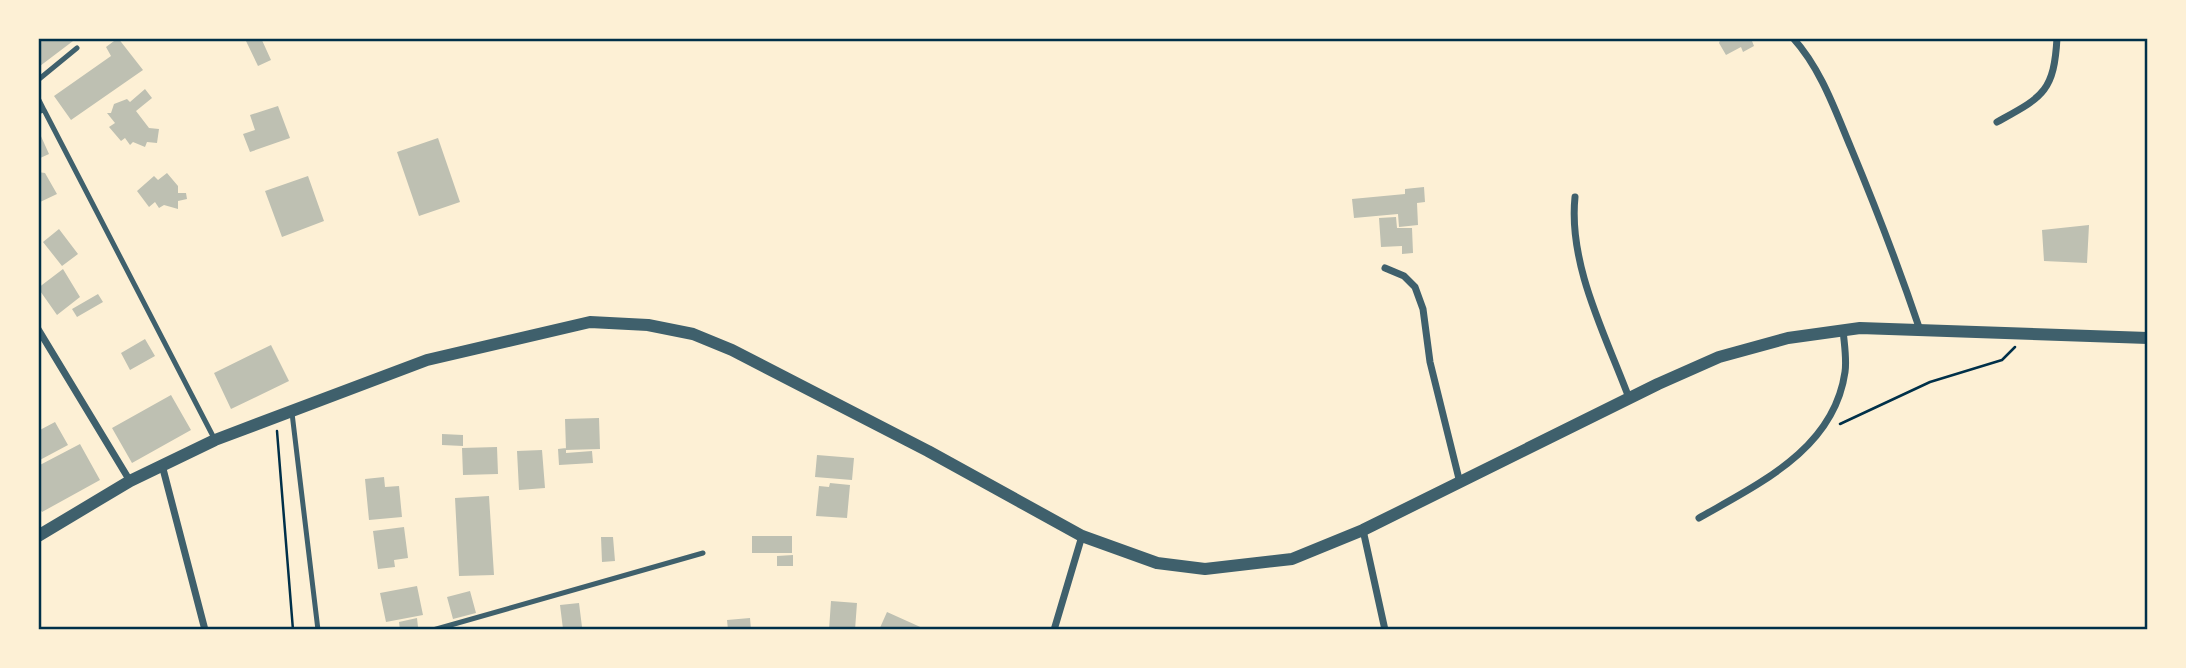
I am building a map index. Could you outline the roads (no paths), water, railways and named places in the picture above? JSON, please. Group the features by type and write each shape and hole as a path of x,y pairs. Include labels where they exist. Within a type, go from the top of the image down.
{"street":[{"path":"1793,38 1807,52 1839,121 1888,235 1920,330"},
{"path":"1997,122 2044,93 2052,75 2057,38"},
{"path":"1575,197 1573,221 1578,254 1629,398"},
{"path":"1385,268 1404,276 1415,287 1423,309 1430,362 1460,483"},
{"path":"38,536 162,465 215,440 292,410 428,360 590,322 648,325 693,334 732,350 928,451 1082,536 1157,564 1205,569 1292,559 1363,530 1629,398 1719,357 1788,338 1843,329 2147,338"},
{"path":"38,329 130,481"},
{"path":"1699,518 1779,471 1821,433 1838,401 1845,370 1843,329"},
{"path":"162,465 205,629"},
{"path":"1363,530 1385,629"},
{"path":"1054,629 1082,536"}],"lane":[{"path":"38,79 77,48"},
{"path":"38,98 41,111 215,440"},
{"path":"292,410 318,629"},
{"path":"433,629 702,553"}]}
